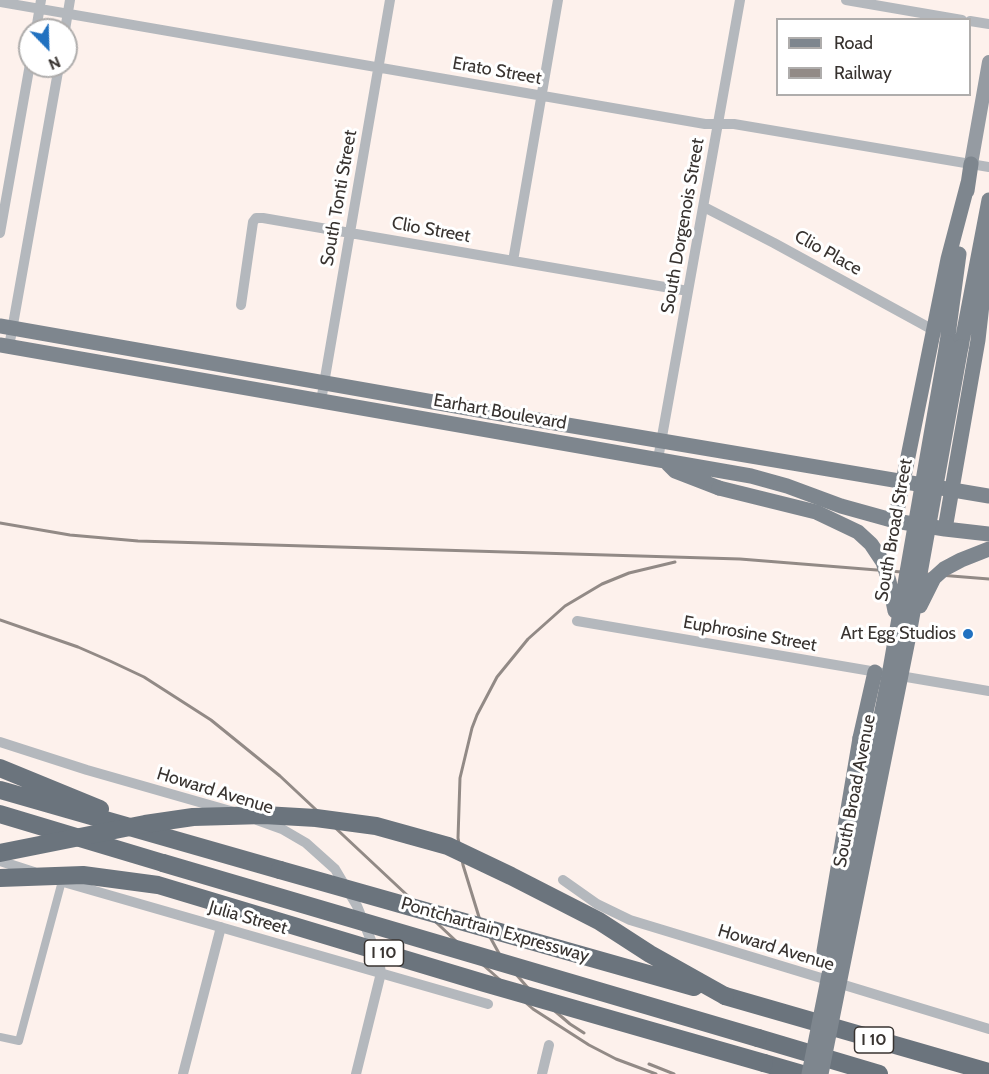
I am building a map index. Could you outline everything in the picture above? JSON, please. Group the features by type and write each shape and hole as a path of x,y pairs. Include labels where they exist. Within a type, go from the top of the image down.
{"highway":[{"path":"0,768 171,839"},
{"name":"Pontchartrain Expressway","path":"0,790 989,1072"},
{"name":"Pontchartrain Expressway","path":"3,815 879,1074"},
{"name":"I 10","path":"0,853 145,824 193,817 264,815 316,818 376,826 448,846 511,876 599,921 650,954 725,996"},
{"name":"I 10","path":"0,878 83,875 158,885 802,1074"}],"main road":[{"name":"South Broad Street","path":"821,1074 908,639 954,345 968,183 989,62"},
{"path":"895,521 948,259 968,183"},
{"name":"South Broad Street","path":"809,1074 954,345 989,200"},
{"path":"945,529 962,434 983,341 989,242"},
{"name":"Earhart Boulevard","path":"7,327 490,412 989,496"},
{"name":"Earhart Boulevard","path":"5,346 751,476 895,521 989,534"},
{"path":"159,373 163,355"},
{"path":"486,429 490,412"},
{"path":"661,459 675,471 719,488 816,512 858,532 871,544 883,562 897,624"},
{"path":"908,639 921,603 934,578 961,560 989,549"},
{"path":"815,1046 816,1012 822,964 860,738 875,672"}],"street":[{"path":"67,18 70,0"},
{"name":"South Tonti Street","path":"321,401 390,0"},
{"path":"513,261 558,0"},
{"name":"South Dorgenois Street","path":"661,459 662,441 740,0"},
{"path":"846,0 950,18"},
{"name":"Erato Street","path":"0,2 41,4 68,14 705,124 734,124 989,167"},
{"path":"971,21 989,24"},
{"path":"0,233 28,78"},
{"path":"5,346 57,78"},
{"name":"Clio Place","path":"704,207 935,330"},
{"name":"Clio Street","path":"242,305 253,222 256,218 688,291"},
{"path":"914,426 962,434"},
{"name":"South Broad Avenue","path":"834,983 908,605"},
{"name":"Euphrosine Street","path":"577,621 989,691"},
{"name":"Howard Avenue","path":"0,742 87,770 220,807 282,829 306,843 335,869 357,906 379,960 381,973"},
{"name":"Julia Street","path":"0,861 488,1005"},
{"name":"Howard Avenue","path":"562,880 597,904 630,920 989,1029"},
{"path":"0,1037 20,1041 62,881"},
{"path":"183,1074 221,927"},
{"path":"356,1074 381,973"},
{"path":"542,1074 549,1045"}],"railway":[{"path":"0,523 70,535 138,541 740,559 989,579"},
{"path":"584,1033 528,988 501,957 479,917 463,865 458,838 460,778 477,715 497,677 528,639 565,606 602,584 629,573 675,562"},
{"path":"0,620 78,647 144,677 211,720 280,776 456,941 533,1009 589,1045 616,1059 656,1074"},
{"path":"649,1064 674,1074"}],"place":[{"name":"Art Egg Studios","path":"968,634"}]}
